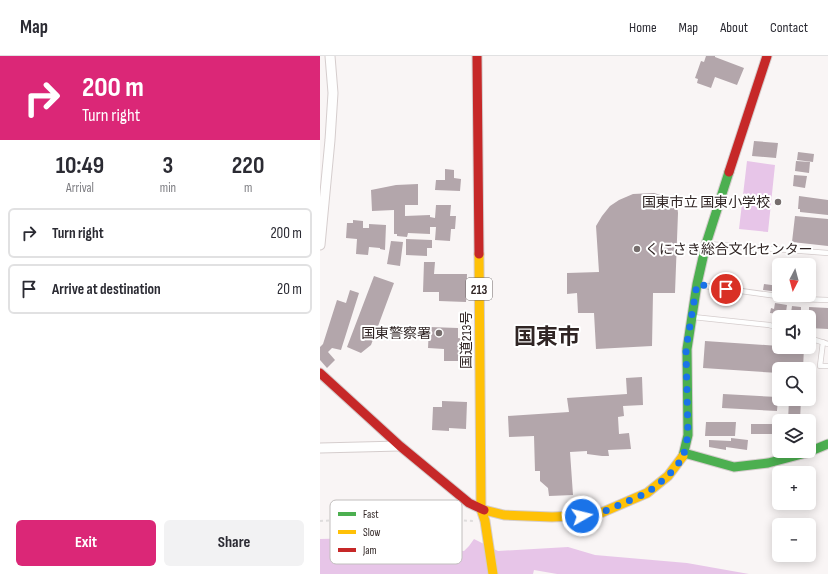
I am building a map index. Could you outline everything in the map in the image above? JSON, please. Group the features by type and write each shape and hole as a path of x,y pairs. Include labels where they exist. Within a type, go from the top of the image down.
{"main road":[{"name":"国道213号","path":"477,56 481,510 485,521 492,574"},
{"path":"320,373 400,446 469,503 481,510 504,515 546,517 596,515 647,493 668,476 683,458 688,435 686,349 697,284 706,244 767,56"},
{"path":"684,453 734,467 768,463 806,454 828,444"}],"street":[{"path":"320,245 333,93 330,56"},
{"path":"320,448 400,446"}],"lane":[{"path":"706,244 828,253"},
{"path":"697,284 799,299 828,300"},
{"path":"691,316 772,325"},
{"path":"816,340 826,343 820,366 828,366"}],"path":[{"path":"462,520 485,521"},
{"path":"320,521 330,521"}],"shaded area":[{"path":"747,161 775,165 768,232 739,229"},
{"path":"320,539 330,539 330,564 462,564 462,551 464,551 474,539 498,551 568,547 595,555 687,563 749,574 557,574 534,570 533,574 320,574"}],"building":[{"path":"706,56 715,56 744,68 737,85 715,77 711,88 697,83 698,79 695,78 701,61 704,62"},
{"path":"754,141 778,143 776,158 752,156"},
{"path":"798,152 814,154 813,162 797,160"},
{"path":"796,161 810,162 809,173 795,171"},
{"path":"445,169 454,170 454,178 461,179 460,191 435,190 436,180 445,180"},
{"path":"794,175 807,176 805,188 793,186"},
{"path":"418,184 418,205 405,205 405,216 430,215 430,217 435,218 436,205 451,205 450,216 456,216 455,229 451,229 450,241 435,240 436,227 430,227 430,234 408,233 407,237 397,236 397,234 394,234 394,210 372,211 371,190 396,185"},
{"name":"くにさき総合文化センター","path":"654,193 667,197 677,205 675,293 653,293 652,346 596,349 594,313 578,313 577,293 567,294 567,273 599,272 596,226 602,216 610,206 619,200 633,194"},
{"path":"799,196 828,200 828,215 800,212 800,209 798,209"},
{"path":"795,216 828,219 828,246 792,242"},
{"path":"353,220 363,221 363,228 369,228 369,224 386,225 385,250 369,247 368,255 356,254 357,239 346,238 347,223 353,223"},
{"path":"406,239 432,240 432,248 427,248 427,256 406,255"},
{"path":"391,241 403,242 400,266 387,264"},
{"path":"424,262 435,262 434,274 467,274 466,302 439,301 439,292 423,292"},
{"path":"374,276 394,283 371,345 361,353 347,347"},
{"path":"764,284 772,285 772,291 763,290"},
{"path":"350,290 359,293 341,350 332,348 328,352 335,360 327,368 320,360 320,347 323,344 337,300 346,303"},
{"path":"775,303 787,305 786,310 772,310 772,313 770,313 771,308 774,309"},
{"path":"792,306 801,307 801,310 791,310"},
{"path":"809,307 828,308 828,329 816,328 816,310 809,310"},
{"path":"429,327 458,328 458,338 465,339 465,349 461,349 460,361 444,361 444,349 428,348"},
{"path":"705,341 772,346 772,354 804,354 803,362 772,362 772,373 703,368"},
{"path":"642,377 643,405 623,406 624,416 618,417 619,434 629,433 631,449 608,450 609,456 587,454 587,451 570,452 573,495 549,496 548,488 540,481 540,471 535,471 534,436 509,437 508,416 569,412 567,398 627,394 626,378"},
{"path":"723,394 772,397 772,406 777,406 777,411 722,408"},
{"path":"442,401 467,402 466,429 449,428 449,431 432,430 433,407 442,407"},
{"path":"789,406 801,406 800,414 788,414"},
{"path":"706,422 736,422 735,436 705,436"},
{"path":"751,424 772,424 772,434 751,434"},
{"path":"731,438 748,440 747,450 726,447 726,450 709,447 709,440 731,441"}],"traffic: fast":[{"path":"683,456 688,435 687,349 697,284 706,244 729,172"},
{"path":"684,453 734,467 768,463 806,453 828,444"}],"traffic: slow":[{"path":"479,254 481,509 485,521 493,574"},
{"path":"484,510 504,515 552,517 596,515 647,493 668,476 683,456"}],"traffic: jam":[{"path":"477,56 479,254"},
{"path":"729,172 767,56"},
{"path":"320,373 400,446 469,503 484,510"}],"place":[{"name":"国東市立 国東小学校","path":"778,202"},
{"name":"くにさき総合文化センター","path":"637,249"},
{"name":"国東警察署","path":"439,333"}],"district":[{"name":"国東市","path":"547,336"}],"route":[{"path":"582,516 596,515 647,493 668,476 683,458 688,435 686,349 697,284 726,289"}]}
